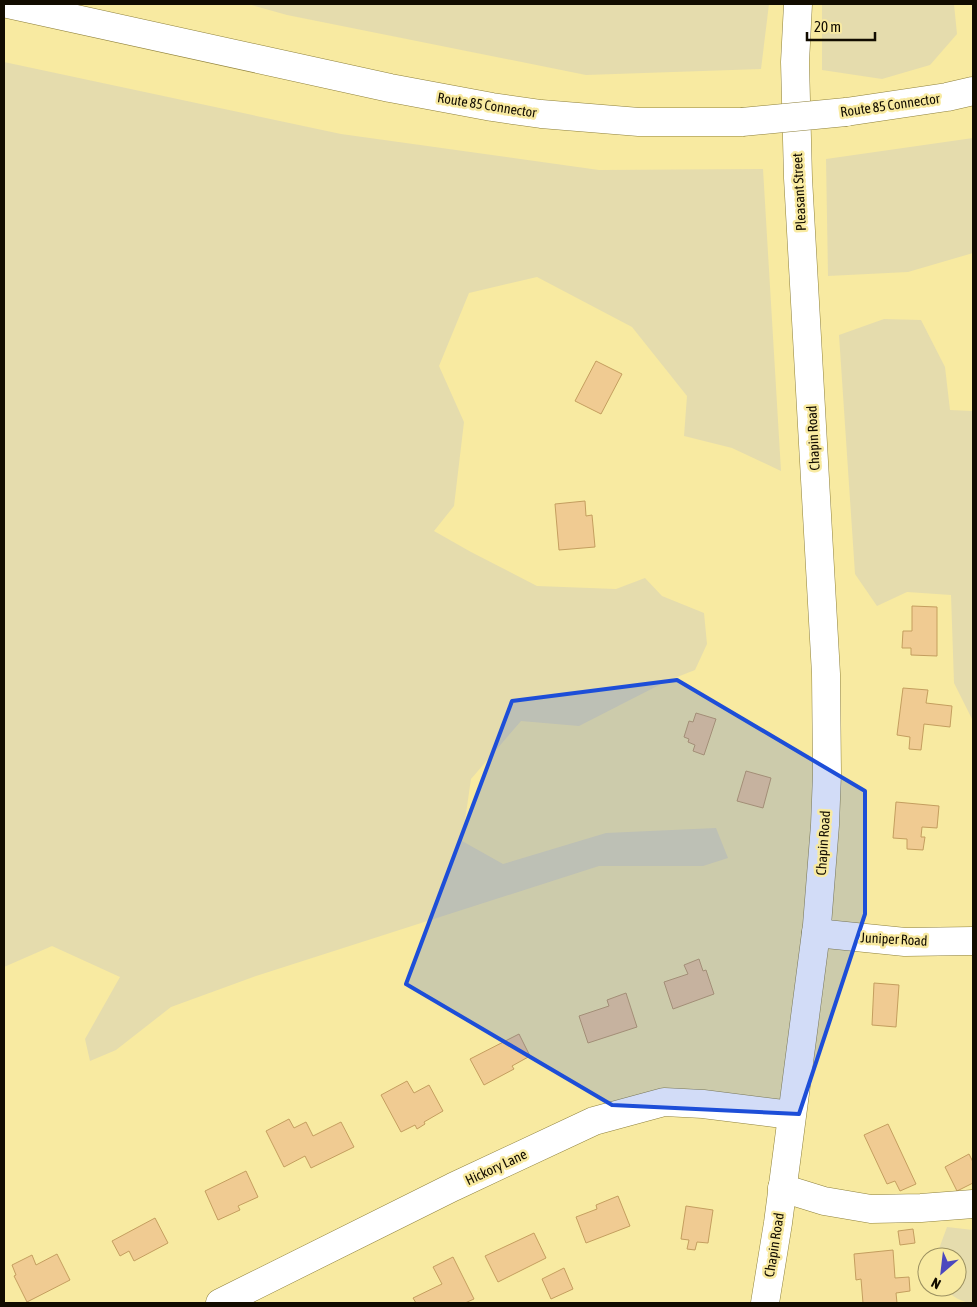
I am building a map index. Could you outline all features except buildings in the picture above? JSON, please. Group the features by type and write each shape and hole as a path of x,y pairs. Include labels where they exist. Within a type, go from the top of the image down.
{"street":[{"name":"Route 85 Connector","path":"8,4 390,88 541,114 640,122 742,122 846,112 947,97 973,91"},
{"name":"Pleasant Street","path":"798,4 795,62 796,132 810,379"},
{"name":"Chapin Road","path":"765,1303 816,933 825,825 828,724 810,379"},
{"name":"Juniper Road","path":"816,933 905,942 973,941"},
{"name":"Hickory Lane","path":"220,1303 453,1187 594,1121 664,1102 703,1104 791,1115"},
{"path":"782,1188 824,1200 871,1209 973,1204"}],"highlighted area":[{"path":"677,680 865,791 865,914 799,1114 612,1105 406,984 512,701"}],"shaded area":[{"path":"248,4 769,4 761,69 586,75 287,15"},
{"path":"822,4 954,4 957,34 930,65 882,79 822,70"},
{"path":"4,62 341,134 599,170 763,169 781,471 732,448 684,436 687,396 632,327 537,277 469,293 439,366 464,422 454,506 434,531 537,586 616,589 645,578 662,596 704,613 707,644 695,670 667,681 579,726 521,721 471,779 462,841 503,864 606,833 716,828 728,858 703,866 599,866 256,976 171,1007 116,1050 90,1061 85,1039 120,977 52,946 4,967"},
{"path":"973,138 973,253 908,272 828,276 826,159"},
{"path":"884,319 921,320 945,367 950,410 973,411 973,721 954,683 951,595 907,592 877,606 855,574 839,335"},
{"path":"947,1227 973,1230 973,1303 955,1297 967,1297 967,1247 940,1247"}]}
